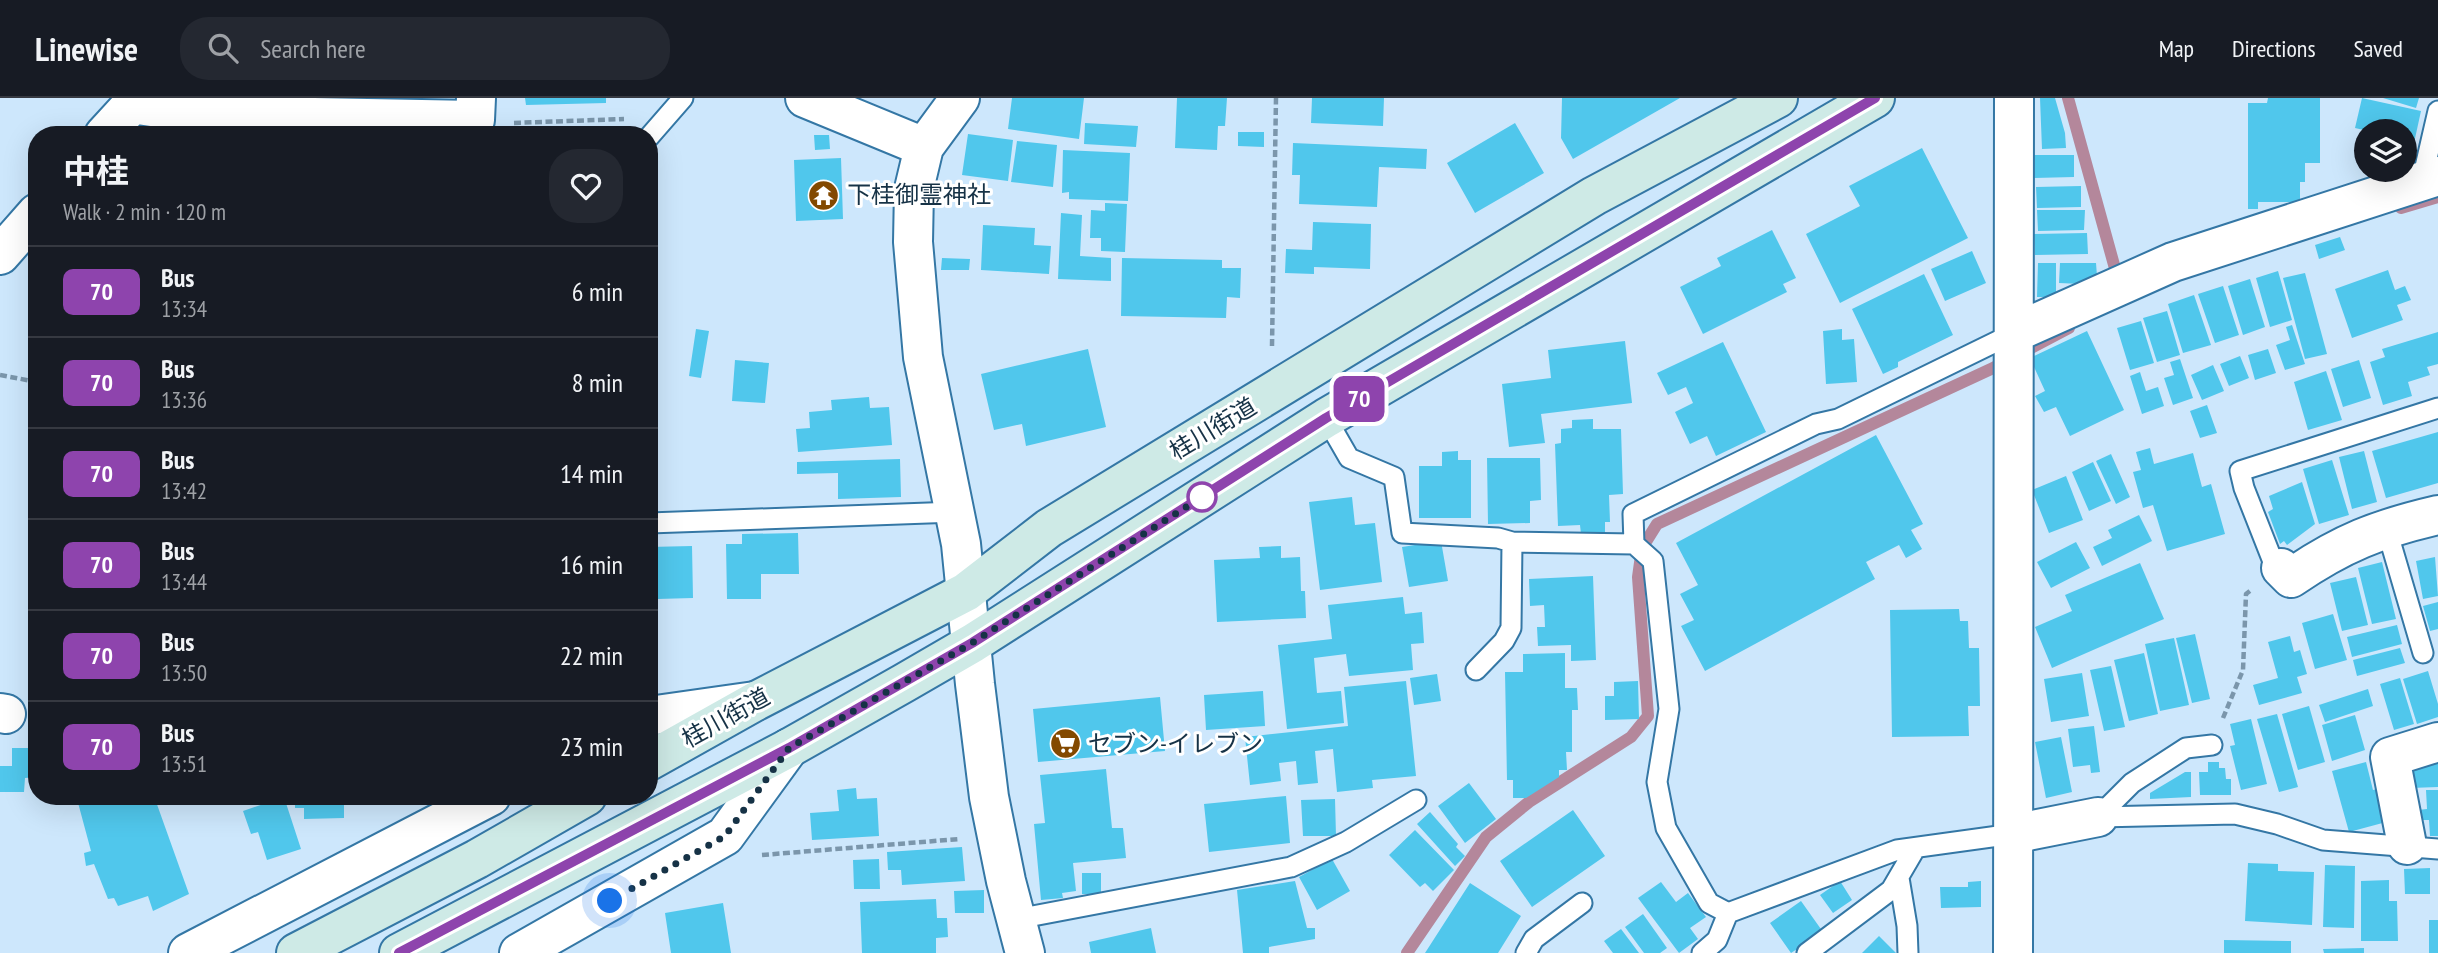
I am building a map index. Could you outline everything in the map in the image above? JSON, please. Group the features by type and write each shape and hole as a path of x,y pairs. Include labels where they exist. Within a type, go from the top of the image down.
{"street":[{"path":"805,98 924,147"},
{"path":"960,98 924,147 914,189 914,242 923,357 956,512 986,772 1021,936"},
{"name":"桂川街道","path":"658,756 756,701 966,592 1049,528 1559,218 1778,98"},
{"name":"桂川街道","path":"399,953 789,748 972,643 1326,418 1875,98"},
{"path":"2013,953 2014,98"},
{"path":"112,126 134,101 206,115 476,109"},
{"path":"2014,333 2173,262 2430,178"},
{"path":"0,255 28,223"},
{"path":"2281,568 2291,578 2328,553 2386,527 2438,515"},
{"path":"658,715 756,701"},
{"path":"2423,847 2390,757 2438,742"},
{"path":"519,953 725,836 789,748"},
{"path":"188,953 474,805"},
{"path":"296,953 477,859 571,805"},
{"path":"2013,834 2098,817"}],"lane":[{"path":"658,127 683,98"},
{"path":"2430,178 2438,111"},
{"path":"1634,544 1633,514 1816,424 1838,419 2014,333"},
{"path":"2281,568 2272,559 2240,471 2438,408"},
{"path":"1326,418 1349,458 1394,477 1402,533 1498,538 1512,542 1634,544 1653,561 1669,709 1657,782 1666,828 1709,903 1728,913"},
{"path":"658,523 956,512"},
{"path":"2386,527 2423,653"},
{"path":"1476,670 1504,641 1511,628 1512,542"},
{"path":"2098,817 2132,783 2186,748 2212,745"},
{"path":"1021,936 1291,867 1346,842 1416,800"},
{"path":"2098,817 2235,814 2277,824 2323,840 2423,847"},
{"path":"1702,953 1717,940 1728,913 1897,850 2013,834"},
{"path":"1807,953 1891,890 1916,849"},
{"path":"1899,878 1908,926 1908,953"},
{"path":"1526,953 1534,939 1582,903"}],"path":[{"path":"1272,358 1276,98"},
{"path":"476,109 495,124 667,117"},
{"path":"0,374 28,380"},
{"path":"2212,745 2243,670 2246,594 2281,568"},
{"path":"754,855 998,836"}],"building":[{"path":"525,98 606,98 606,103 526,105"},
{"path":"1012,98 1084,98 1079,139 1008,129"},
{"path":"1177,98 1227,98 1225,126 1218,126 1217,150 1175,148"},
{"path":"1312,98 1384,98 1383,126 1311,123"},
{"path":"1562,98 1680,98 1573,159 1561,138"},
{"path":"2040,98 2055,98 2065,133 2066,148 2042,149"},
{"path":"2268,98 2320,98 2320,163 2305,163 2305,182 2300,182 2300,202 2258,202 2258,209 2248,209 2248,103 2267,103"},
{"path":"2362,98 2421,111 2417,129 2417,119 2357,119"},
{"path":"2383,98 2419,98 2416,108"},
{"path":"1085,123 1138,126 1136,147 1084,144"},
{"path":"1515,123 1544,173 1475,213 1447,163"},
{"path":"1238,132 1264,132 1264,147 1238,146"},
{"path":"968,134 1013,140 1008,181 962,175"},
{"path":"814,135 829,135 830,149 815,150"},
{"path":"1017,141 1057,145 1053,187 1011,182"},
{"path":"1293,143 1427,149 1426,169 1379,167 1377,207 1299,204 1300,175 1292,175"},
{"path":"1922,148 1968,238 1840,303 1806,234 1860,206 1849,186"},
{"path":"1063,150 1130,153 1128,201 1069,199 1069,192 1062,193"},
{"path":"2034,155 2074,155 2074,177 2034,178"},
{"path":"841,158 843,219 796,221 794,160"},
{"path":"2081,186 2081,207 2037,208 2036,187"},
{"path":"1105,203 1127,204 1125,252 1101,251 1101,238 1090,238 1091,210 1105,211"},
{"path":"2037,210 2085,210 2084,230 2038,231"},
{"path":"1061,213 1082,215 1080,256 1111,258 1111,281 1058,279"},
{"path":"1313,222 1371,224 1370,269 1314,267 1314,274 1285,273 1286,249 1312,250"},
{"path":"983,225 1035,228 1034,245 1051,246 1049,274 981,270"},
{"path":"1772,230 1796,278 1783,284 1787,292 1703,334 1680,287 1721,266 1717,258"},
{"path":"2087,233 2088,254 2035,255 2034,234"},
{"path":"2340,237 2345,250 2319,259 2315,245"},
{"path":"1972,251 1986,283 1945,301 1931,269"},
{"path":"942,258 970,259 969,270 941,270"},
{"path":"1122,258 1222,260 1222,268 1241,268 1240,298 1227,297 1226,318 1121,316"},
{"path":"2038,263 2056,263 2056,297 2037,297"},
{"path":"2060,263 2096,263 2097,276 2081,284 2059,283"},
{"path":"2388,270 2395,290 2405,286 2411,300 2397,305 2403,320 2352,338 2335,289"},
{"path":"2278,271 2292,320 2270,327 2256,278"},
{"path":"2305,273 2327,354 2305,359 2283,278"},
{"path":"1924,274 1953,335 1898,362 1898,367 1883,374 1852,309"},
{"path":"2250,279 2265,327 2243,335 2228,286"},
{"path":"2223,286 2239,335 2215,343 2198,294"},
{"path":"2194,295 2211,345 2183,353 2168,304"},
{"path":"2167,311 2180,355 2157,362 2143,318"},
{"path":"2141,321 2154,363 2130,370 2117,328"},
{"path":"2292,325 2305,364 2285,370 2276,345 2290,340 2286,327"},
{"path":"696,329 709,331 701,378 689,376"},
{"path":"1842,329 1842,340 1854,339 1857,382 1826,384 1823,331"},
{"path":"2087,331 2124,410 2070,436 2056,407 2044,412 2035,396 2045,391 2030,358"},
{"path":"2438,332 2438,364 2427,367 2430,375 2408,382 2412,396 2383,405 2370,362 2385,357 2382,349"},
{"path":"1625,341 1632,403 1541,414 1545,443 1509,447 1502,384 1551,378 1548,350"},
{"path":"1723,342 1766,432 1716,456 1707,436 1690,444 1675,412 1693,403 1686,387 1668,395 1657,373"},
{"path":"1088,349 1106,427 1026,446 1022,424 994,430 981,374"},
{"path":"2268,349 2276,373 2255,380 2248,355"},
{"path":"2240,356 2249,378 2229,386 2220,364"},
{"path":"2180,359 2193,398 2173,405 2164,378 2174,375 2170,362"},
{"path":"735,360 769,363 765,403 732,401"},
{"path":"2359,360 2371,398 2343,407 2331,369"},
{"path":"2213,365 2224,391 2202,400 2191,375"},
{"path":"2326,371 2342,420 2308,430 2294,382"},
{"path":"2140,372 2146,391 2158,387 2164,406 2142,414 2130,376"},
{"path":"869,397 870,408 889,407 892,445 798,452 796,429 810,428 809,412 832,410 831,400"},
{"path":"2207,405 2217,433 2200,438 2190,411"},
{"path":"1593,419 1593,429 1621,429 1623,494 1609,495 1610,522 1605,522 1605,533 1581,534 1580,525 1558,526 1555,444 1561,443 1561,429 1572,428 1572,420"},
{"path":"2438,432 2438,483 2386,498 2372,451"},
{"path":"1876,435 1923,524 1911,530 1922,549 1906,558 1899,545 1866,562 1875,579 1705,671 1681,626 1694,620 1680,594 1698,585 1676,543"},
{"path":"2150,448 2154,464 2193,453 2202,487 2211,484 2225,534 2167,551 2153,505 2143,508 2133,472 2141,470 2136,452"},
{"path":"1458,451 1458,460 1471,460 1471,518 1419,518 1419,466 1442,466 1442,452"},
{"path":"2364,451 2377,502 2352,509 2339,457"},
{"path":"2111,454 2130,497 2116,504 2096,461"},
{"path":"1487,458 1540,458 1541,500 1530,501 1530,523 1488,524"},
{"path":"900,459 901,497 838,499 838,473 797,474 797,462"},
{"path":"2332,460 2349,515 2319,524 2303,469"},
{"path":"2093,462 2111,501 2089,511 2072,472"},
{"path":"2066,476 2083,520 2049,533 2032,490"},
{"path":"2302,482 2315,524 2287,545 2284,541 2280,544 2268,512 2273,509 2269,496"},
{"path":"1352,497 1355,525 1375,523 1382,582 1320,590 1309,502"},
{"path":"2139,515 2152,541 2102,566 2093,547 2112,538 2108,530"},
{"path":"798,533 799,574 761,574 761,599 727,599 726,544 742,544 742,534"},
{"path":"1441,541 1448,581 1409,587 1402,547"},
{"path":"2076,542 2090,568 2051,588 2037,562"},
{"path":"692,546 693,598 658,599 658,547"},
{"path":"1281,546 1281,558 1300,557 1301,591 1305,591 1306,618 1217,622 1214,560 1260,558 1259,547"},
{"path":"2435,557 2438,596 2423,599 2416,561"},
{"path":"2382,562 2396,619 2372,624 2358,568"},
{"path":"2140,563 2164,619 2052,668 2035,627 2072,611 2065,595"},
{"path":"1593,576 1596,660 1571,661 1571,645 1538,646 1537,627 1545,627 1544,605 1530,606 1529,579"},
{"path":"2356,577 2368,625 2342,631 2330,583"},
{"path":"1403,597 1405,614 1422,612 1424,643 1411,644 1413,670 1349,676 1346,654 1314,658 1317,693 1341,691 1344,723 1287,729 1278,645 1332,639 1328,605"},
{"path":"2438,602 2438,629 2430,631 2423,606"},
{"path":"1959,609 1960,621 1968,621 1969,648 1979,648 1980,706 1968,706 1969,736 1892,737 1890,610"},
{"path":"2333,614 2347,660 2315,669 2302,623"},
{"path":"2397,625 2402,644 2352,657 2347,637"},
{"path":"2195,634 2210,699 2192,703 2176,638"},
{"path":"2290,636 2294,652 2300,650 2307,674 2297,677 2302,693 2259,705 2253,685 2278,678 2268,642"},
{"path":"2174,638 2189,705 2160,711 2145,644"},
{"path":"2400,648 2405,663 2357,676 2353,660"},
{"path":"1565,653 1565,688 1577,688 1578,710 1572,710 1572,752 1566,752 1567,770 1559,770 1559,777 1526,798 1513,798 1513,780 1507,780 1505,672 1523,672 1523,654"},
{"path":"2144,653 2158,714 2129,721 2114,660"},
{"path":"2111,666 2125,727 2104,731 2090,670"},
{"path":"2428,671 2438,704 2438,717 2417,724 2403,679"},
{"path":"2082,673 2089,716 2051,722 2044,679"},
{"path":"1437,674 1441,701 1414,705 1410,678"},
{"path":"2400,678 2414,724 2394,730 2380,684"},
{"path":"1406,681 1416,776 1372,780 1373,788 1337,792 1333,749 1315,751 1318,783 1298,785 1296,761 1279,763 1281,781 1250,785 1245,737 1348,726 1344,687"},
{"path":"1638,681 1639,719 1605,720 1605,696 1614,696 1614,682"},
{"path":"2368,689 2373,706 2325,722 2319,705"},
{"path":"1263,691 1265,726 1206,730 1204,695"},
{"path":"1160,697 1165,751 1038,762 1033,709"},
{"path":"2309,706 2325,762 2298,770 2282,714"},
{"path":"2277,714 2298,787 2279,792 2257,719"},
{"path":"2355,715 2365,750 2332,761 2322,725"},
{"path":"2251,719 2267,784 2241,790 2230,746 2235,745 2230,724"},
{"path":"2094,726 2100,772 2091,773 2090,765 2073,767 2068,729"},
{"path":"2061,737 2072,792 2046,798 2035,742"},
{"path":"12,748 28,748 28,778 25,778 24,792 0,792 0,766 12,766"},
{"path":"2410,757 2438,757 2438,787 2410,788"},
{"path":"2208,762 2219,762 2219,768 2225,768 2226,779 2231,779 2231,795 2200,795 2199,772 2208,772"},
{"path":"2366,762 2373,790 2381,788 2390,821 2349,832 2332,771"},
{"path":"1106,769 1112,828 1123,828 1126,858 1073,863 1076,891 1062,893 1063,898 1041,900 1034,824 1045,823 1040,775"},
{"path":"2185,772 2191,772 2191,797 2150,799 2150,793"},
{"path":"1469,783 1496,819 1465,843 1438,806"},
{"path":"856,788 857,799 877,798 879,836 812,840 810,813 839,811 837,790"},
{"path":"2426,790 2438,790 2438,836 2430,836 2429,820 2418,820 2418,810 2427,809"},
{"path":"1286,796 1290,843 1209,852 1204,804"},
{"path":"1335,799 1336,836 1303,836 1301,800"},
{"path":"79,805 157,805 189,894 153,911 148,896 118,906 114,898 108,899 94,864 86,866 84,853 91,851"},
{"path":"261,805 287,805 301,849 267,860 258,832 251,834 243,811"},
{"path":"295,805 344,805 344,818 304,819 304,808 295,808"},
{"path":"1573,810 1605,856 1532,907 1500,861"},
{"path":"1430,812 1465,856 1455,866 1417,824"},
{"path":"1415,830 1454,870 1433,891 1425,883 1420,887 1389,855"},
{"path":"962,847 965,881 902,885 901,870 888,870 887,852"},
{"path":"879,859 880,889 854,889 853,860"},
{"path":"1332,859 1350,891 1317,910 1299,877"},
{"path":"2248,863 2278,864 2278,871 2314,872 2312,925 2245,921"},
{"path":"2325,865 2355,866 2354,928 2323,927"},
{"path":"2430,868 2430,894 2405,894 2404,869"},
{"path":"1082,873 1101,873 1101,894 1082,894"},
{"path":"2389,880 2389,901 2397,901 2398,941 2361,941 2361,881"},
{"path":"1295,881 1307,928 1315,928 1315,939 1269,947 1269,953 1243,953 1237,890"},
{"path":"1840,881 1852,900 1833,913 1820,895"},
{"path":"1981,881 1981,907 1941,908 1940,887 1968,887 1968,882"},
{"path":"1661,882 1676,902 1688,893 1706,917 1690,928 1698,939 1679,953 1638,898"},
{"path":"1470,883 1521,916 1498,953 1425,953"},
{"path":"984,890 984,913 955,913 954,891"},
{"path":"936,899 937,918 947,918 948,937 936,938 936,953 862,953 860,902"},
{"path":"1801,901 1823,932 1791,953 1770,923"},
{"path":"723,903 731,953 671,953 665,913"},
{"path":"1643,914 1667,948 1660,953 1644,953 1625,927"},
{"path":"2429,920 2438,920 2438,953 2429,953"},
{"path":"1151,928 1156,953 1091,953 1089,942"},
{"path":"1621,929 1639,953 1613,953 1604,941"},
{"path":"1879,936 1896,953 1862,953"},
{"path":"2224,940 2291,941 2291,953 2224,953"},
{"path":"2364,948 2364,953 2324,953 2323,949"}],"waterway":[{"path":"2068,98 2119,283"},
{"path":"2401,208 2438,197"},
{"path":"1407,953 1486,837 1529,802 1631,737 1648,716 1638,577 1642,548 1657,524 1991,369 2069,328"}],"bus line":[{"name":"70","path":"399,953 789,748 972,643 1326,418 1875,98"}],"place":[{"name":"下桂御霊神社","path":"824,195"},
{"name":"セブン-イレブン","path":"1065,744"}],"route":[{"path":"610,901 725,836 789,748 972,643 1213,490 1202,497"}]}
